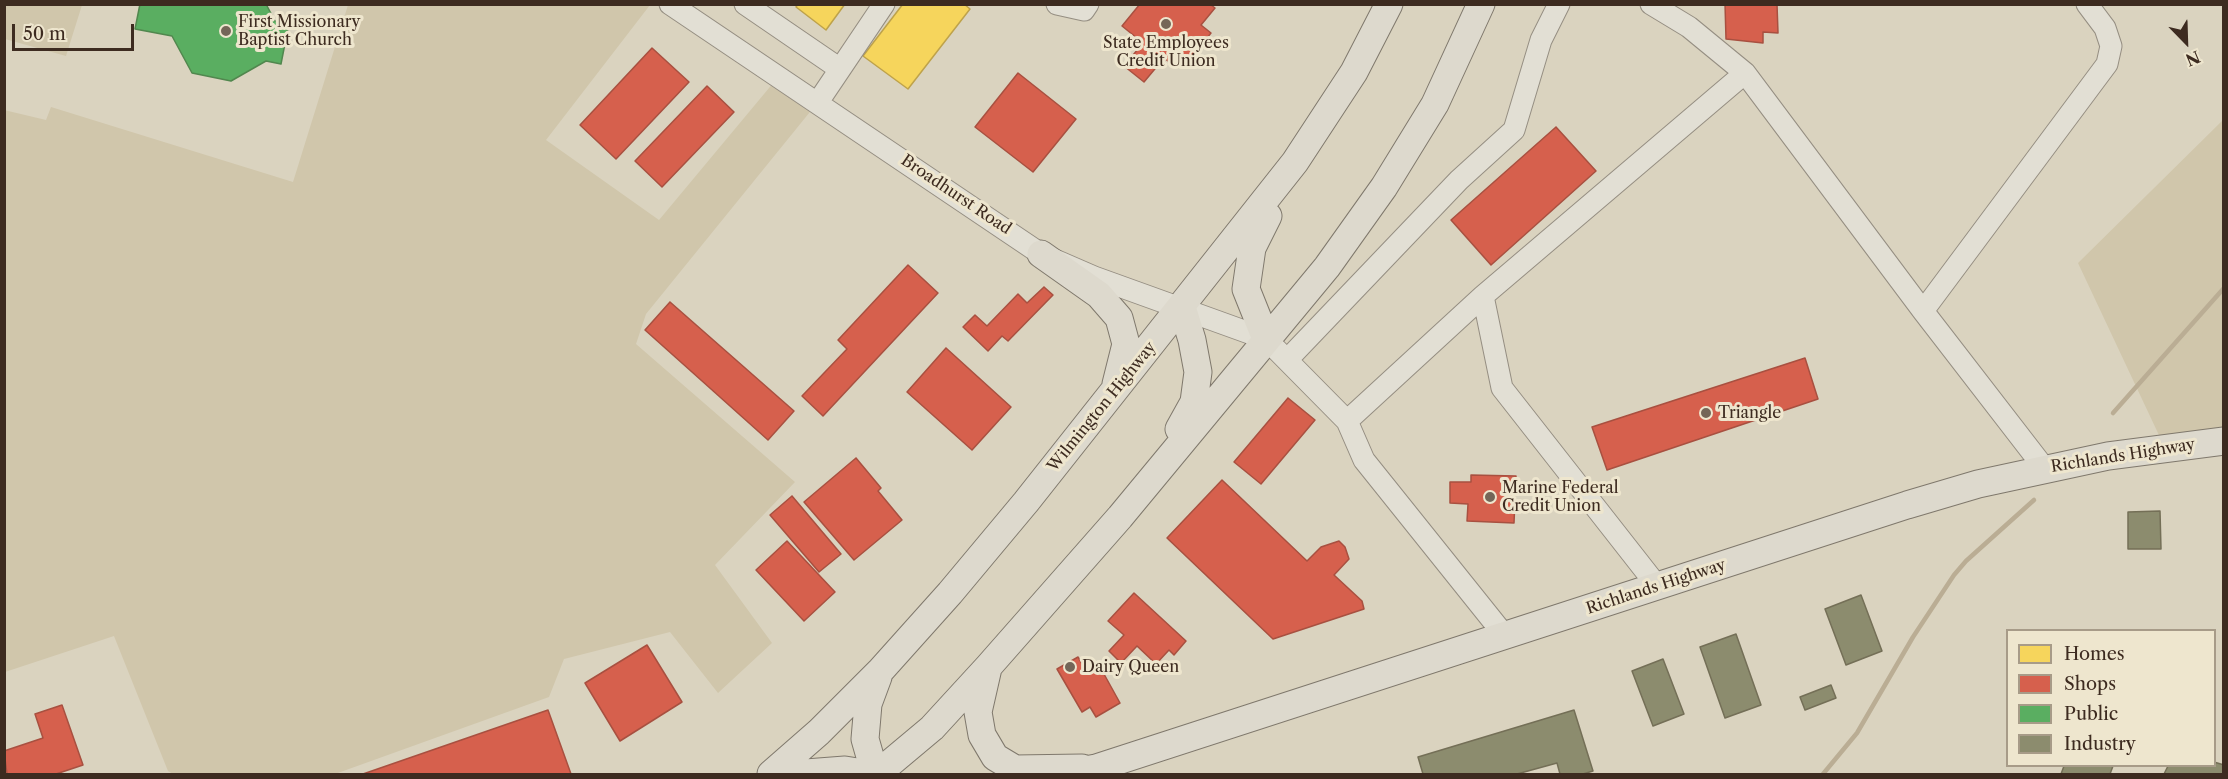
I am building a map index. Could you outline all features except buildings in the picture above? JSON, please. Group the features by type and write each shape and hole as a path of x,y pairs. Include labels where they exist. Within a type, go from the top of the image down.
{"main road":[{"name":"Wilmington Highway","path":"771,774 819,732 881,670 1004,529 1114,393 1295,162 1354,72 1389,4"},
{"path":"881,670 868,704 865,739 876,774 932,728 988,667 1152,479 1327,267 1384,187 1435,104 1482,4"},
{"path":"1266,339 1246,289 1252,248 1295,162"},
{"path":"1041,254 1099,295 1119,318 1126,344 1114,393"},
{"path":"1152,479 1194,402 1198,372 1192,340 1182,307"},
{"name":"Richlands Highway","path":"1064,774 1092,771 1907,505 1978,484 2108,456 2223,441"},
{"path":"988,667 978,712 982,735 995,757 1015,769 1092,771"},
{"path":"793,774 844,770 870,774"}],"street":[{"name":"Broadhurst Road","path":"670,4 1041,254 1094,277 1266,339"},
{"path":"745,4 840,69"},
{"path":"818,102 884,4"},
{"path":"1057,4 1084,10 1088,4"},
{"path":"1287,360 1459,180 1514,130 1541,40 1558,4"},
{"path":"1651,4 1689,27 1745,73 1923,311 2045,469"},
{"path":"1923,311 2108,64 2111,46 2105,28 2087,4"},
{"path":"1347,421 1483,296 1745,73"},
{"path":"1483,296 1502,388 1658,586"},
{"path":"1266,339 1347,421 1364,460 1505,636"}],"shaded area":[{"path":"4,5 82,5 66,56 5,39"},
{"path":"348,5 650,5 546,140 659,220 779,76 818,102 646,314 636,344 795,482 715,565 772,643 718,693 670,632 564,659 549,697 335,774 173,774 168,771 114,636 5,672 4,110 46,120 51,107 293,182"},
{"path":"2223,120 2223,441 2165,448 2078,263"}],"waterway":[{"path":"2113,413 2224,288"},
{"path":"1823,774 1857,733 1913,637 1954,575 1966,561 2034,500"}],"place":[{"name":"State Employees Credit Union","path":"1166,24"},
{"name":"First Missionary Baptist Church","path":"226,31"},
{"name":"Triangle","path":"1706,413"},
{"name":"Marine Federal Credit Union","path":"1490,497"},
{"name":"Dairy Queen","path":"1070,667"}]}
